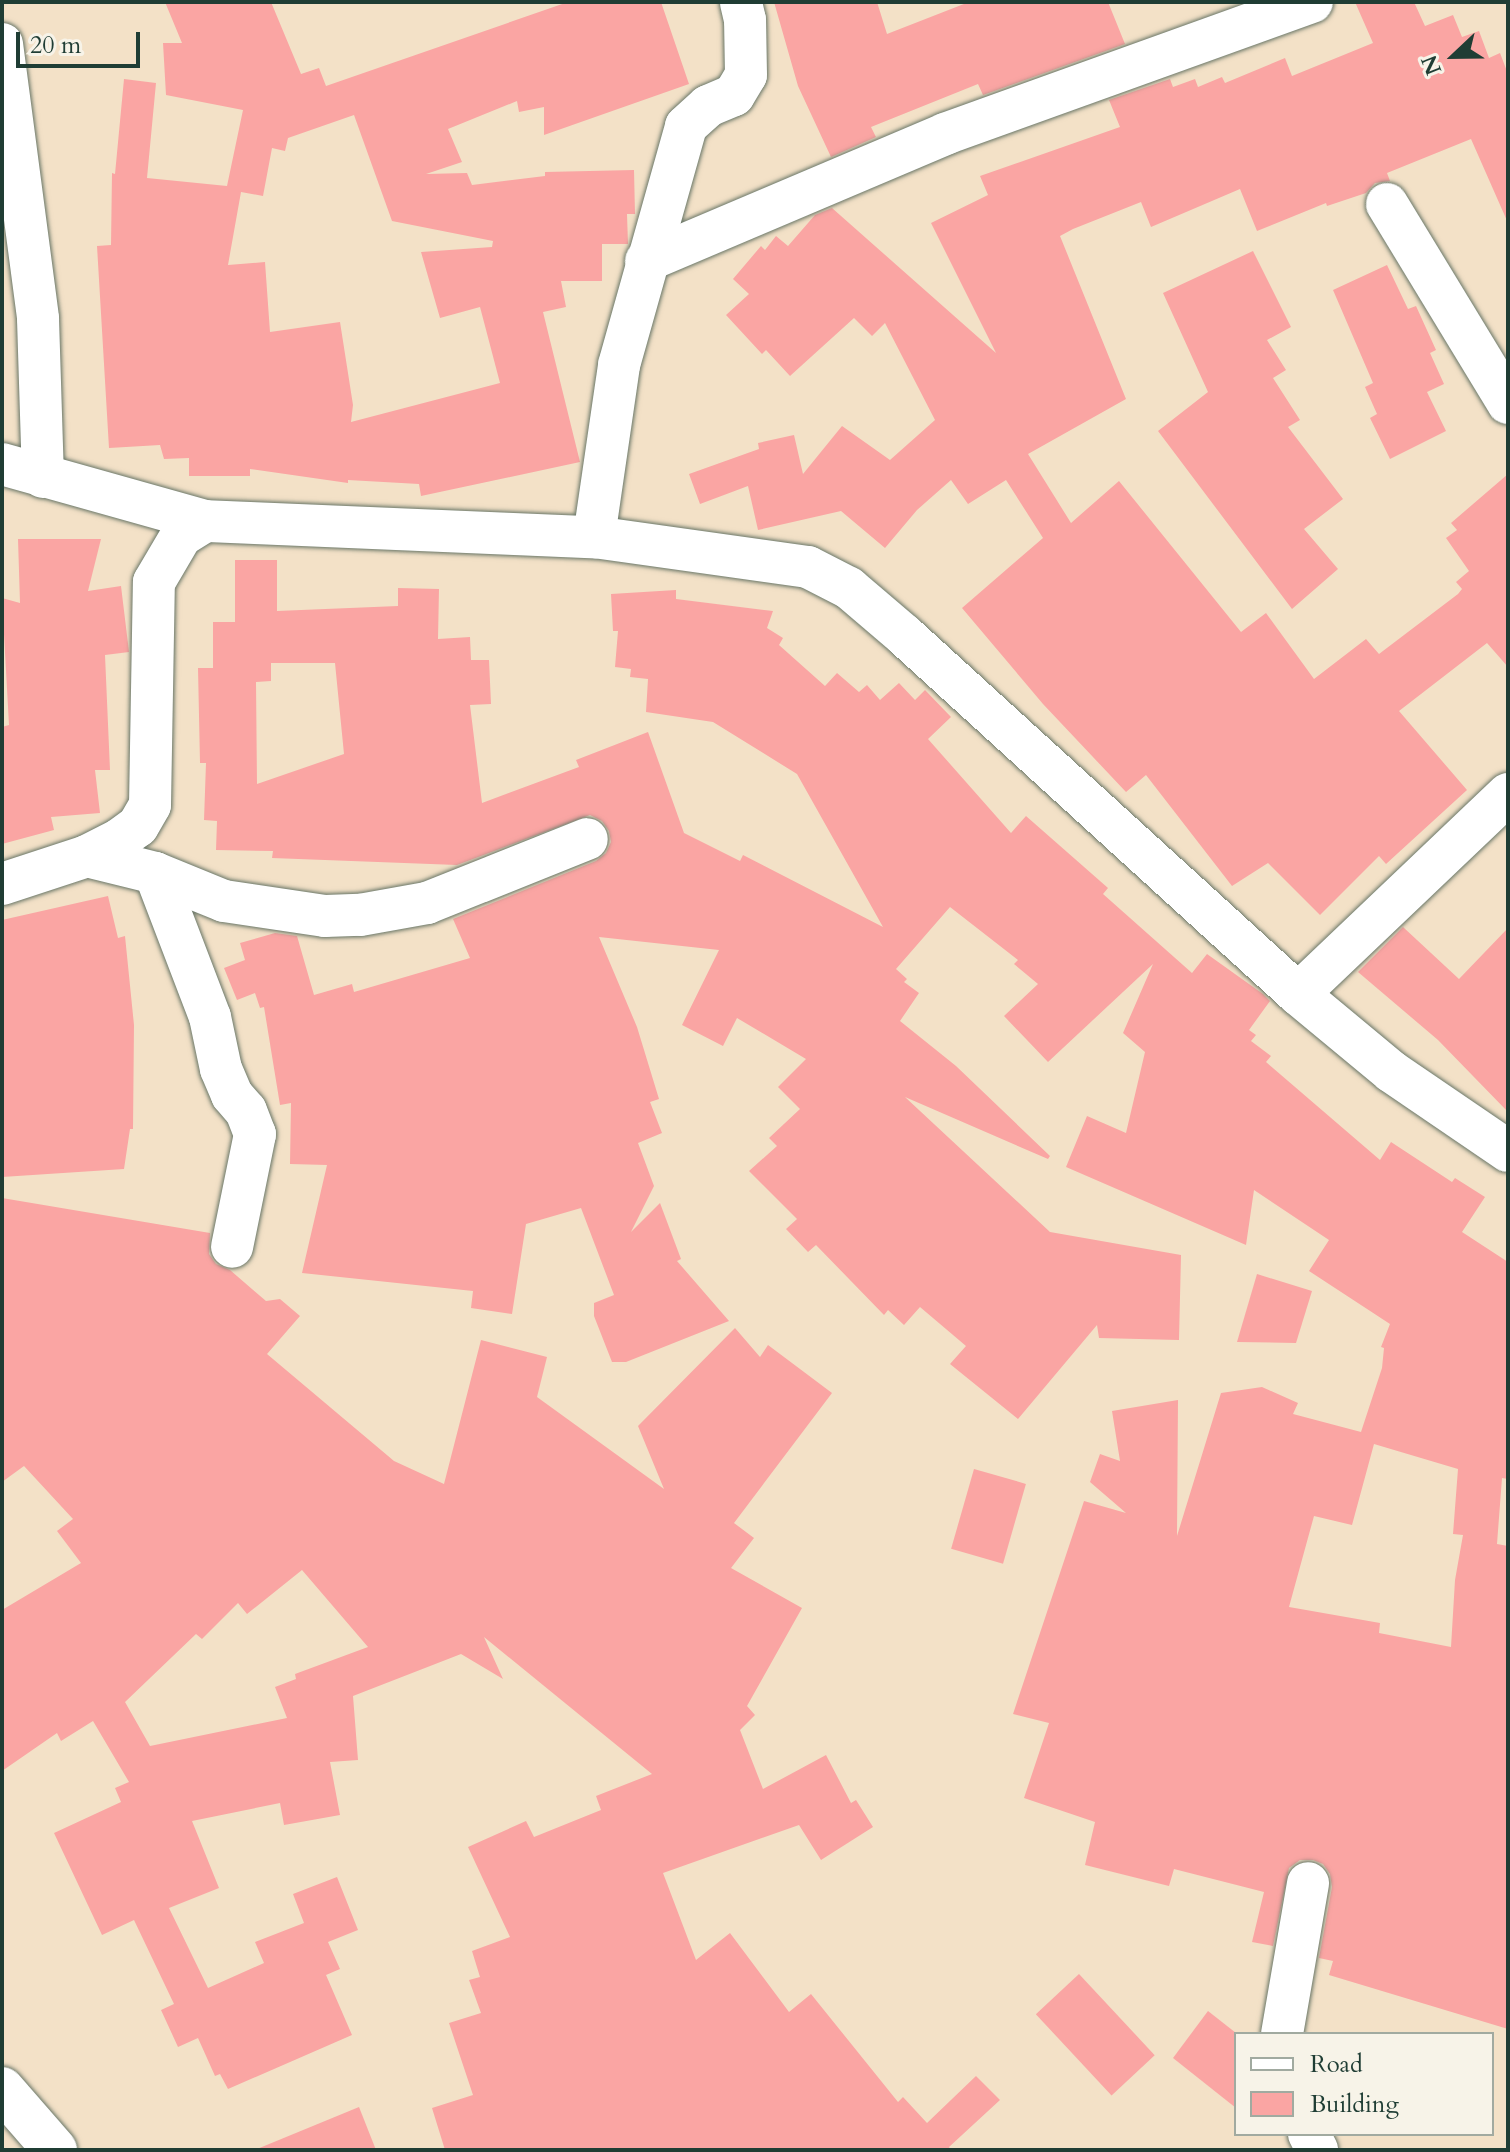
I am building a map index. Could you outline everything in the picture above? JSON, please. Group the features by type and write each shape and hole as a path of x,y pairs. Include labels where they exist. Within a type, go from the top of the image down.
{"highway":[{"path":"2,2089 55,2150"}],"street":[{"path":"594,537 619,365 686,126 708,106 734,95 746,75 745,20 741,2"},
{"path":"646,261 945,134 1312,2"},
{"path":"2,44 38,319 43,477"},
{"path":"1387,204 1508,403"},
{"path":"2,464 205,521 594,537 808,567 849,588 1298,994 1392,1072 1508,1151"},
{"path":"2,884 87,856 138,826 150,805 154,582 181,536 205,521"},
{"path":"1298,994 1508,794"},
{"path":"87,856 155,873 224,901 325,916 360,915 427,903 587,839"},
{"path":"155,873 210,1017 221,1069 232,1095 246,1111 255,1134 232,1247"},
{"path":"1282,2032 1308,1883"}],"building":[{"path":"165,2 271,2 301,74 319,68 326,86 568,2 661,2 689,84 544,135 544,107 519,112 517,101 448,129 462,162 426,174 467,173 472,185 545,176 545,172 634,170 635,214 627,214 628,244 602,244 602,281 561,281 566,307 543,312 580,462 421,496 419,484 348,480 348,483 250,469 250,476 189,476 189,458 164,459 160,445 109,448 97,246 111,245 112,173 115,174 124,79 156,83 147,178 227,186 243,110 166,95 163,43 182,43","holes":["354,115 392,221 493,241 492,247 421,252 440,318 480,307 500,383 351,422 353,405 340,322 270,332 265,262 228,265 241,192 263,196 272,148 285,151 288,138"]},
{"path":"774,2 877,2 887,34 969,2 1108,2 1125,44 983,95 978,84 871,127 876,137 831,157 798,86"},
{"path":"1355,2 1414,2 1425,26 1453,15 1462,37 1479,31 1489,58 1500,53 1508,74 1508,223 1471,139 1387,173 1390,181 1375,183 1366,193 1327,206 1326,203 1257,231 1240,189 1151,227 1141,202 1073,229 1060,236 1126,399 1028,454 1071,523 1119,481 1241,632 1266,613 1314,679 1366,639 1379,654 1458,594 1462,589 1456,582 1469,571 1446,538 1457,530 1451,523 1508,474 1508,667 1487,643 1399,711 1467,790 1386,864 1379,856 1320,915 1268,863 1232,886 1146,775 1126,792 1043,704 962,608 1043,538 1006,480 968,504 951,480 917,510 885,548 841,511 758,530 748,486 700,504 689,474 759,449 758,443 794,435 803,474 842,426 890,460 935,420 885,323 872,336 854,318 790,376 766,350 762,354 726,315 749,294 733,279 761,246 765,250 776,236 788,246 815,215 832,208 996,353 931,223 988,195 980,176 1120,127 1109,100 1170,79 1173,87 1195,79 1198,87 1222,77 1225,83 1285,58 1292,76 1373,43"},
{"path":"1253,251 1291,327 1267,340 1286,370 1273,378 1300,420 1288,427 1343,499 1304,529 1338,569 1292,609 1158,431 1208,392 1163,293"},
{"path":"1387,265 1408,309 1416,306 1436,350 1430,353 1444,384 1427,392 1446,431 1390,459 1370,418 1377,414 1365,387 1373,383 1333,290"},
{"path":"18,539 101,539 88,591 121,586 129,652 105,655 110,770 95,770 100,813 51,817 54,830 2,844 2,727 9,725 2,598 20,603"},
{"path":"235,560 277,560 277,611 398,606 398,588 439,589 438,639 470,637 471,660 489,660 491,704 470,705 482,803 579,767 576,760 648,732 684,833 740,861 743,855 883,927 797,774 713,722 646,712 648,679 630,677 631,669 615,667 618,631 613,631 611,594 676,590 676,599 773,611 767,628 783,638 779,645 825,686 837,673 859,692 867,685 880,700 899,683 915,700 925,690 951,717 928,739 1011,833 1026,816 1108,888 1103,894 1192,973 1207,954 1263,994 1270,1001 1249,1030 1256,1035 1251,1041 1271,1056 1266,1062 1380,1160 1391,1142 1452,1182 1455,1178 1485,1197 1462,1232 1508,1262 1508,1479 1502,1478 1497,1544 1508,1546 1508,2029 1329,1975 1333,1961 1319,1958 1332,1887 1330,1874 1323,1864 1300,1860 1289,1868 1273,1946 1252,1942 1264,1892 1174,1869 1169,1886 1085,1865 1095,1822 1024,1798 1049,1723 1013,1714 1084,1501 1126,1513 1090,1482 1100,1454 1120,1461 1112,1411 1178,1400 1177,1536 1221,1393 1262,1387 1298,1403 1293,1414 1361,1432 1382,1368 1384,1348 1381,1347 1390,1324 1309,1271 1329,1240 1254,1190 1246,1245 1066,1167 1087,1116 1126,1133 1145,1052 1123,1033 1153,964 1048,1062 1004,1016 1038,984 1014,964 1018,960 950,907 896,969 907,979 904,982 919,993 900,1021 956,1066 1050,1156 1048,1159 905,1097 1050,1232 1181,1255 1179,1340 1099,1338 1097,1325 1018,1419 950,1364 966,1346 920,1307 904,1325 888,1310 884,1315 816,1245 808,1252 786,1229 797,1219 749,1171 777,1146 769,1138 800,1109 778,1087 806,1059 737,1018 723,1046 682,1025 719,950 599,937 637,1027 659,1099 650,1102 662,1133 638,1143 654,1186 631,1232 660,1203 681,1259 677,1261 729,1321 626,1362 612,1362 594,1316 594,1303 614,1295 581,1208 526,1224 512,1314 471,1308 473,1291 302,1273 327,1165 290,1164 291,1103 280,1105 264,1007 260,1008 255,993 237,1000 224,968 245,960 240,943 275,933 297,936 314,995 352,984 354,992 470,958 453,919 596,861 606,853 611,842 609,831 602,821 590,815 457,865 272,858 273,851 216,850 217,821 204,820 206,763 200,763 198,668 213,668 213,622 235,622","holes":["271,663 335,663 344,754 257,784 256,682 271,681","1374,1444 1458,1469 1453,1534 1463,1535 1455,1580 1451,1647 1379,1633 1380,1623 1289,1607 1314,1516 1352,1525"]},
{"path":"108,896 118,938 125,936 134,1025 133,1129 130,1129 124,1169 2,1177 2,920"},
{"path":"1403,927 1459,979 1508,928 1508,1112 1438,1040 1358,972"},
{"path":"2,1198 210,1233 209,1254 216,1264 230,1270 266,1301 280,1299 300,1316 267,1354 394,1461 444,1484 481,1340 547,1357 537,1397 664,1489 638,1426 735,1328 760,1357 768,1345 832,1393 734,1523 754,1538 731,1568 802,1608 747,1706 755,1715 740,1730 763,1789 826,1755 851,1803 856,1800 873,1827 821,1860 799,1825 663,1873 696,1960 730,1933 789,2012 811,1994 898,2102 903,2097 927,2123 976,2076 1000,2100 949,2147 951,2150 445,2150 432,2108 473,2095 449,2023 481,2013 469,1980 480,1977 472,1951 510,1937 468,1847 526,1821 534,1837 601,1810 596,1796 652,1774 484,1637 503,1679 461,1654 353,1696 358,1760 330,1762 340,1815 284,1825 280,1803 192,1821 219,1888 169,1908 208,1988 264,1963 255,1942 304,1923 293,1894 337,1877 358,1930 328,1942 340,1969 326,1975 352,2035 228,2089 220,2074 215,2076 198,2038 178,2047 161,2010 174,2004 134,1920 102,1935 54,1833 121,1802 115,1788 129,1782 93,1721 61,1741 57,1733 2,1771 2,1610 81,1563 57,1531 73,1519 24,1466 2,1482","holes":["302,1570 368,1647 295,1674 296,1679 275,1687 287,1718 150,1746 125,1702 196,1634 202,1639 238,1603 247,1614"]},
{"path":"1257,1274 1312,1291 1296,1343 1237,1342"},
{"path":"974,1469 1026,1484 1003,1564 951,1549"},
{"path":"1079,1974 1155,2055 1112,2095 1036,2014"},
{"path":"1208,2011 1235,2032 1234,2106 1173,2058"},
{"path":"359,2107 376,2150 257,2150 257,2149"}]}
